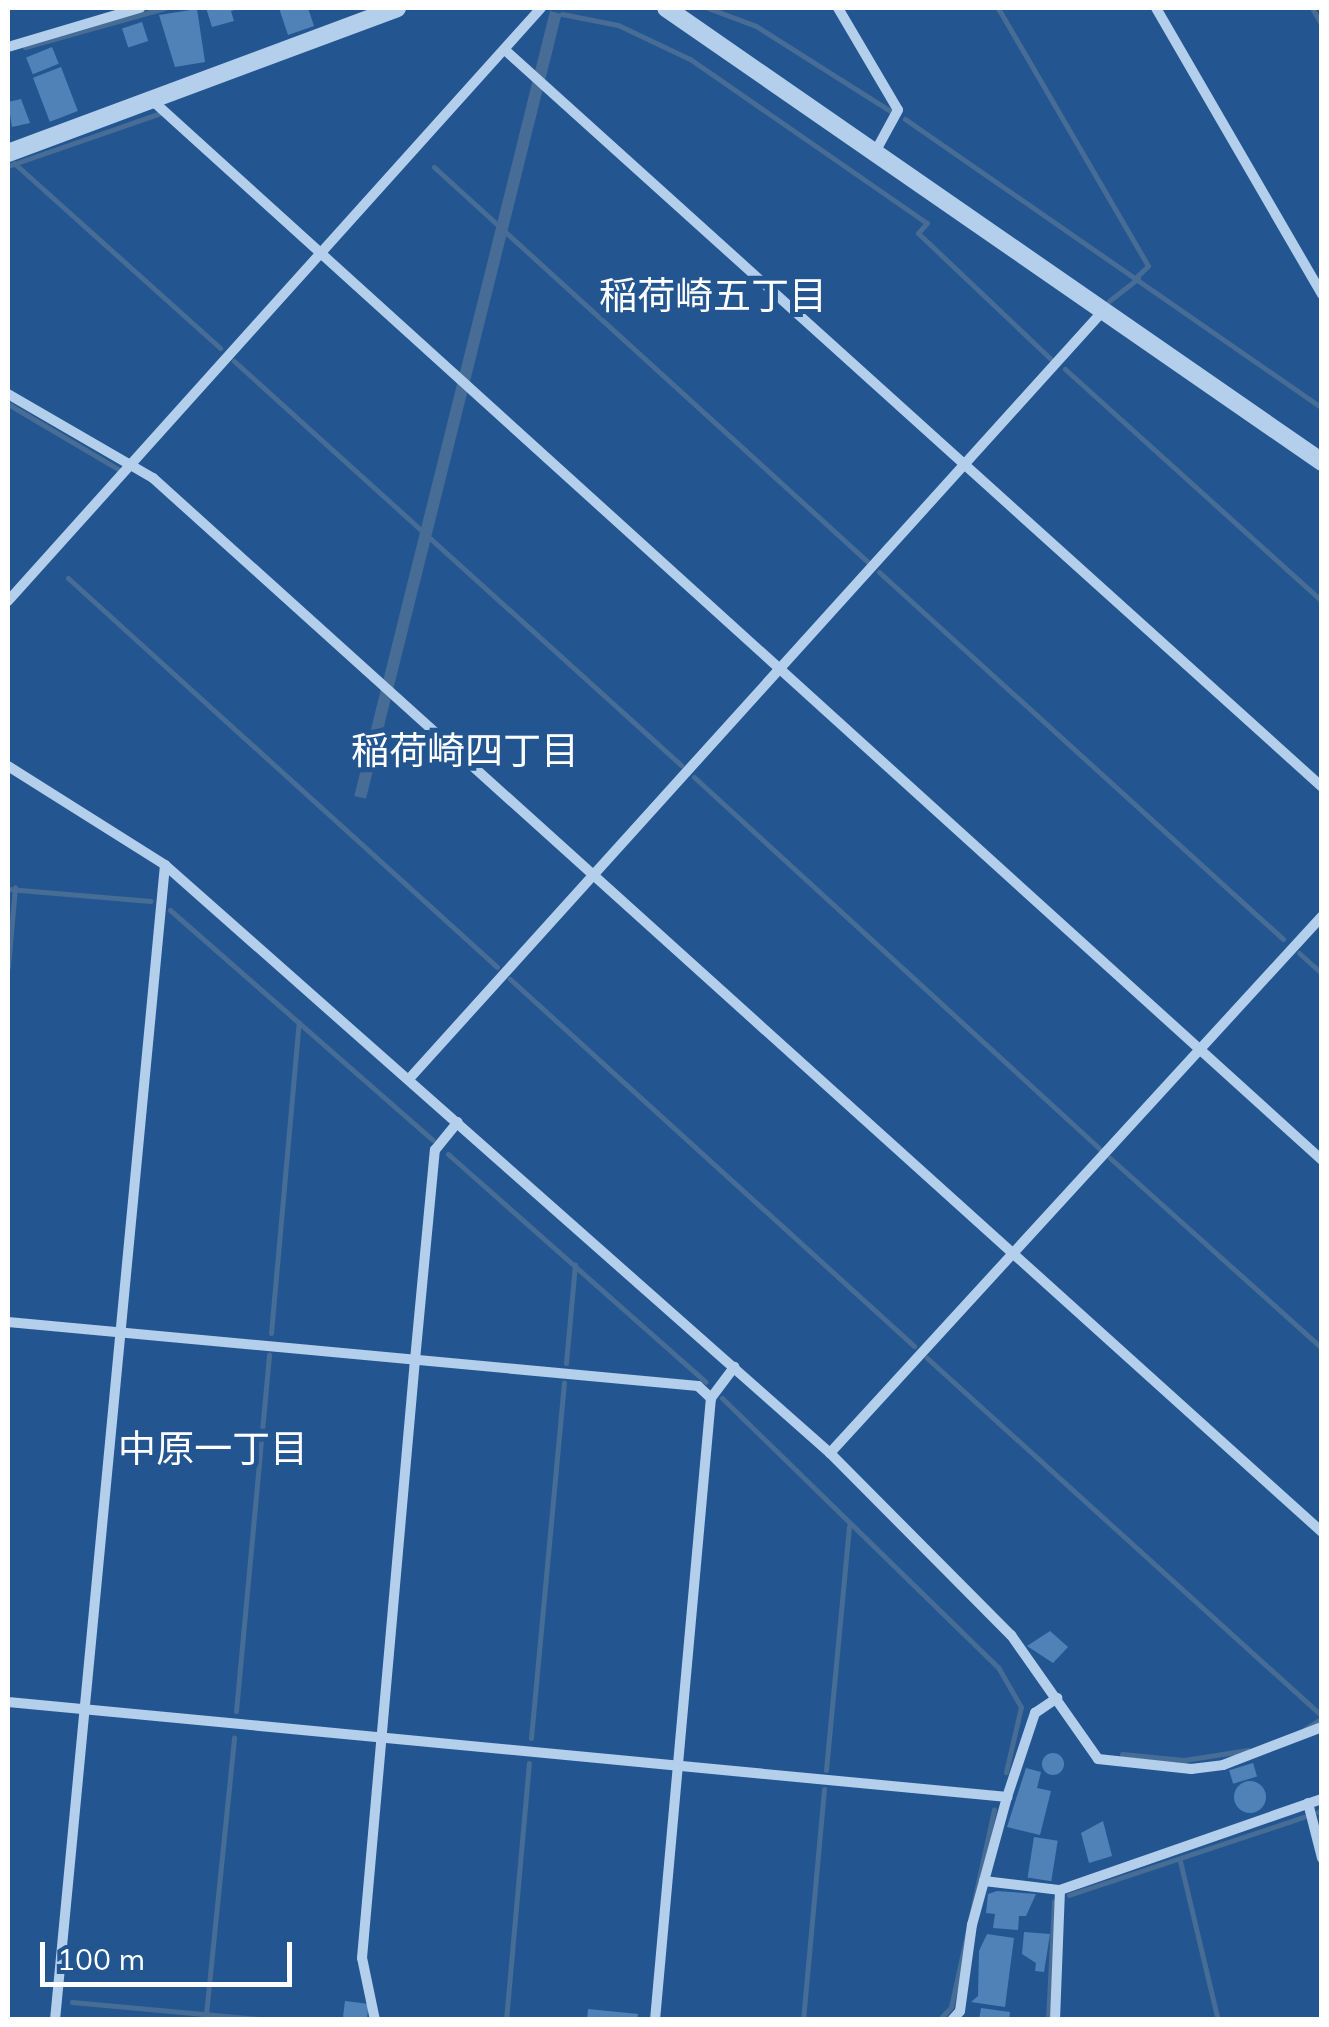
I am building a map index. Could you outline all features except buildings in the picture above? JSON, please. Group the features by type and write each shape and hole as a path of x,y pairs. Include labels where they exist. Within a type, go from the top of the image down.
{"street":[{"path":"8,47 140,8"},
{"path":"8,153 155,103 398,8"},
{"path":"8,601 541,8"},
{"path":"666,8 1322,462"},
{"path":"838,8 898,110 873,154"},
{"path":"1156,8 1322,294"},
{"path":"504,50 1322,788"},
{"path":"155,103 1322,1160"},
{"path":"409,1079 1102,312"},
{"path":"8,394 153,478 596,873 1322,1532"},
{"path":"8,766 165,865 830,1453 961,1582 1057,1698 1098,1759 1191,1769 1223,1765 1322,1727"},
{"path":"55,2020 165,865"},
{"path":"830,1453 1016,1255 1322,916"},
{"path":"375,2020 362,1958 415,1360 435,1150 458,1122"},
{"path":"8,1322 698,1386 711,1398"},
{"path":"655,2020 711,1398 734,1367"},
{"path":"952,2020 960,2011 984,1881 1007,1797 1035,1713 1057,1698"},
{"path":"8,1702 1007,1797"},
{"path":"984,1881 1060,1890 1322,1799"},
{"path":"1308,1803 1322,1858"},
{"path":"1055,2020 1060,1890"}],"water":[{"path":"550,11 562,14 366,799 354,796"}],"waterway":[{"path":"25,47 165,8"},
{"path":"708,8 756,26 892,112"},
{"path":"998,8 1148,266 1136,277"},
{"path":"1312,8 1322,25"},
{"path":"562,14 618,25 690,59 927,223 918,233 1051,359"},
{"path":"8,166 158,114"},
{"path":"905,119 1322,408"},
{"path":"14,163 220,348"},
{"path":"434,167 869,563"},
{"path":"1109,301 1138,278"},
{"path":"234,361 681,765"},
{"path":"1065,369 1322,601"},
{"path":"8,404 118,469"},
{"path":"879,572 1283,939"},
{"path":"68,578 497,967"},
{"path":"694,777 1100,1149"},
{"path":"8,967 15,887"},
{"path":"8,889 150,901"},
{"path":"170,910 433,1140"},
{"path":"1299,953 1322,974"},
{"path":"510,979 914,1346"},
{"path":"271,1333 299,1022"},
{"path":"448,1154 706,1382"},
{"path":"1110,1158 1322,1348"},
{"path":"566,1363 575,1264"},
{"path":"236,1711 269,1355"},
{"path":"927,1358 1322,1716"},
{"path":"531,1738 564,1383"},
{"path":"722,1398 998,1667 1021,1707 1006,1772"},
{"path":"826,1770 849,1526"},
{"path":"1305,1729 1322,1718"},
{"path":"206,2014 234,1737"},
{"path":"1122,1754 1184,1760 1248,1750"},
{"path":"506,2020 529,1763"},
{"path":"803,2020 824,1789"},
{"path":"939,2020 951,2007 994,1810"},
{"path":"1318,1812 1322,1810"},
{"path":"1069,1895 1304,1817"},
{"path":"1180,1861 1218,2020"},
{"path":"1048,2020 1054,1901"},
{"path":"72,2002 269,2020"}],"district":[{"name":"稲荷崎五丁目","path":"713,296"},
{"name":"稲荷崎四丁目","path":"465,751"},
{"name":"中原一丁目","path":"213,1449"}]}
